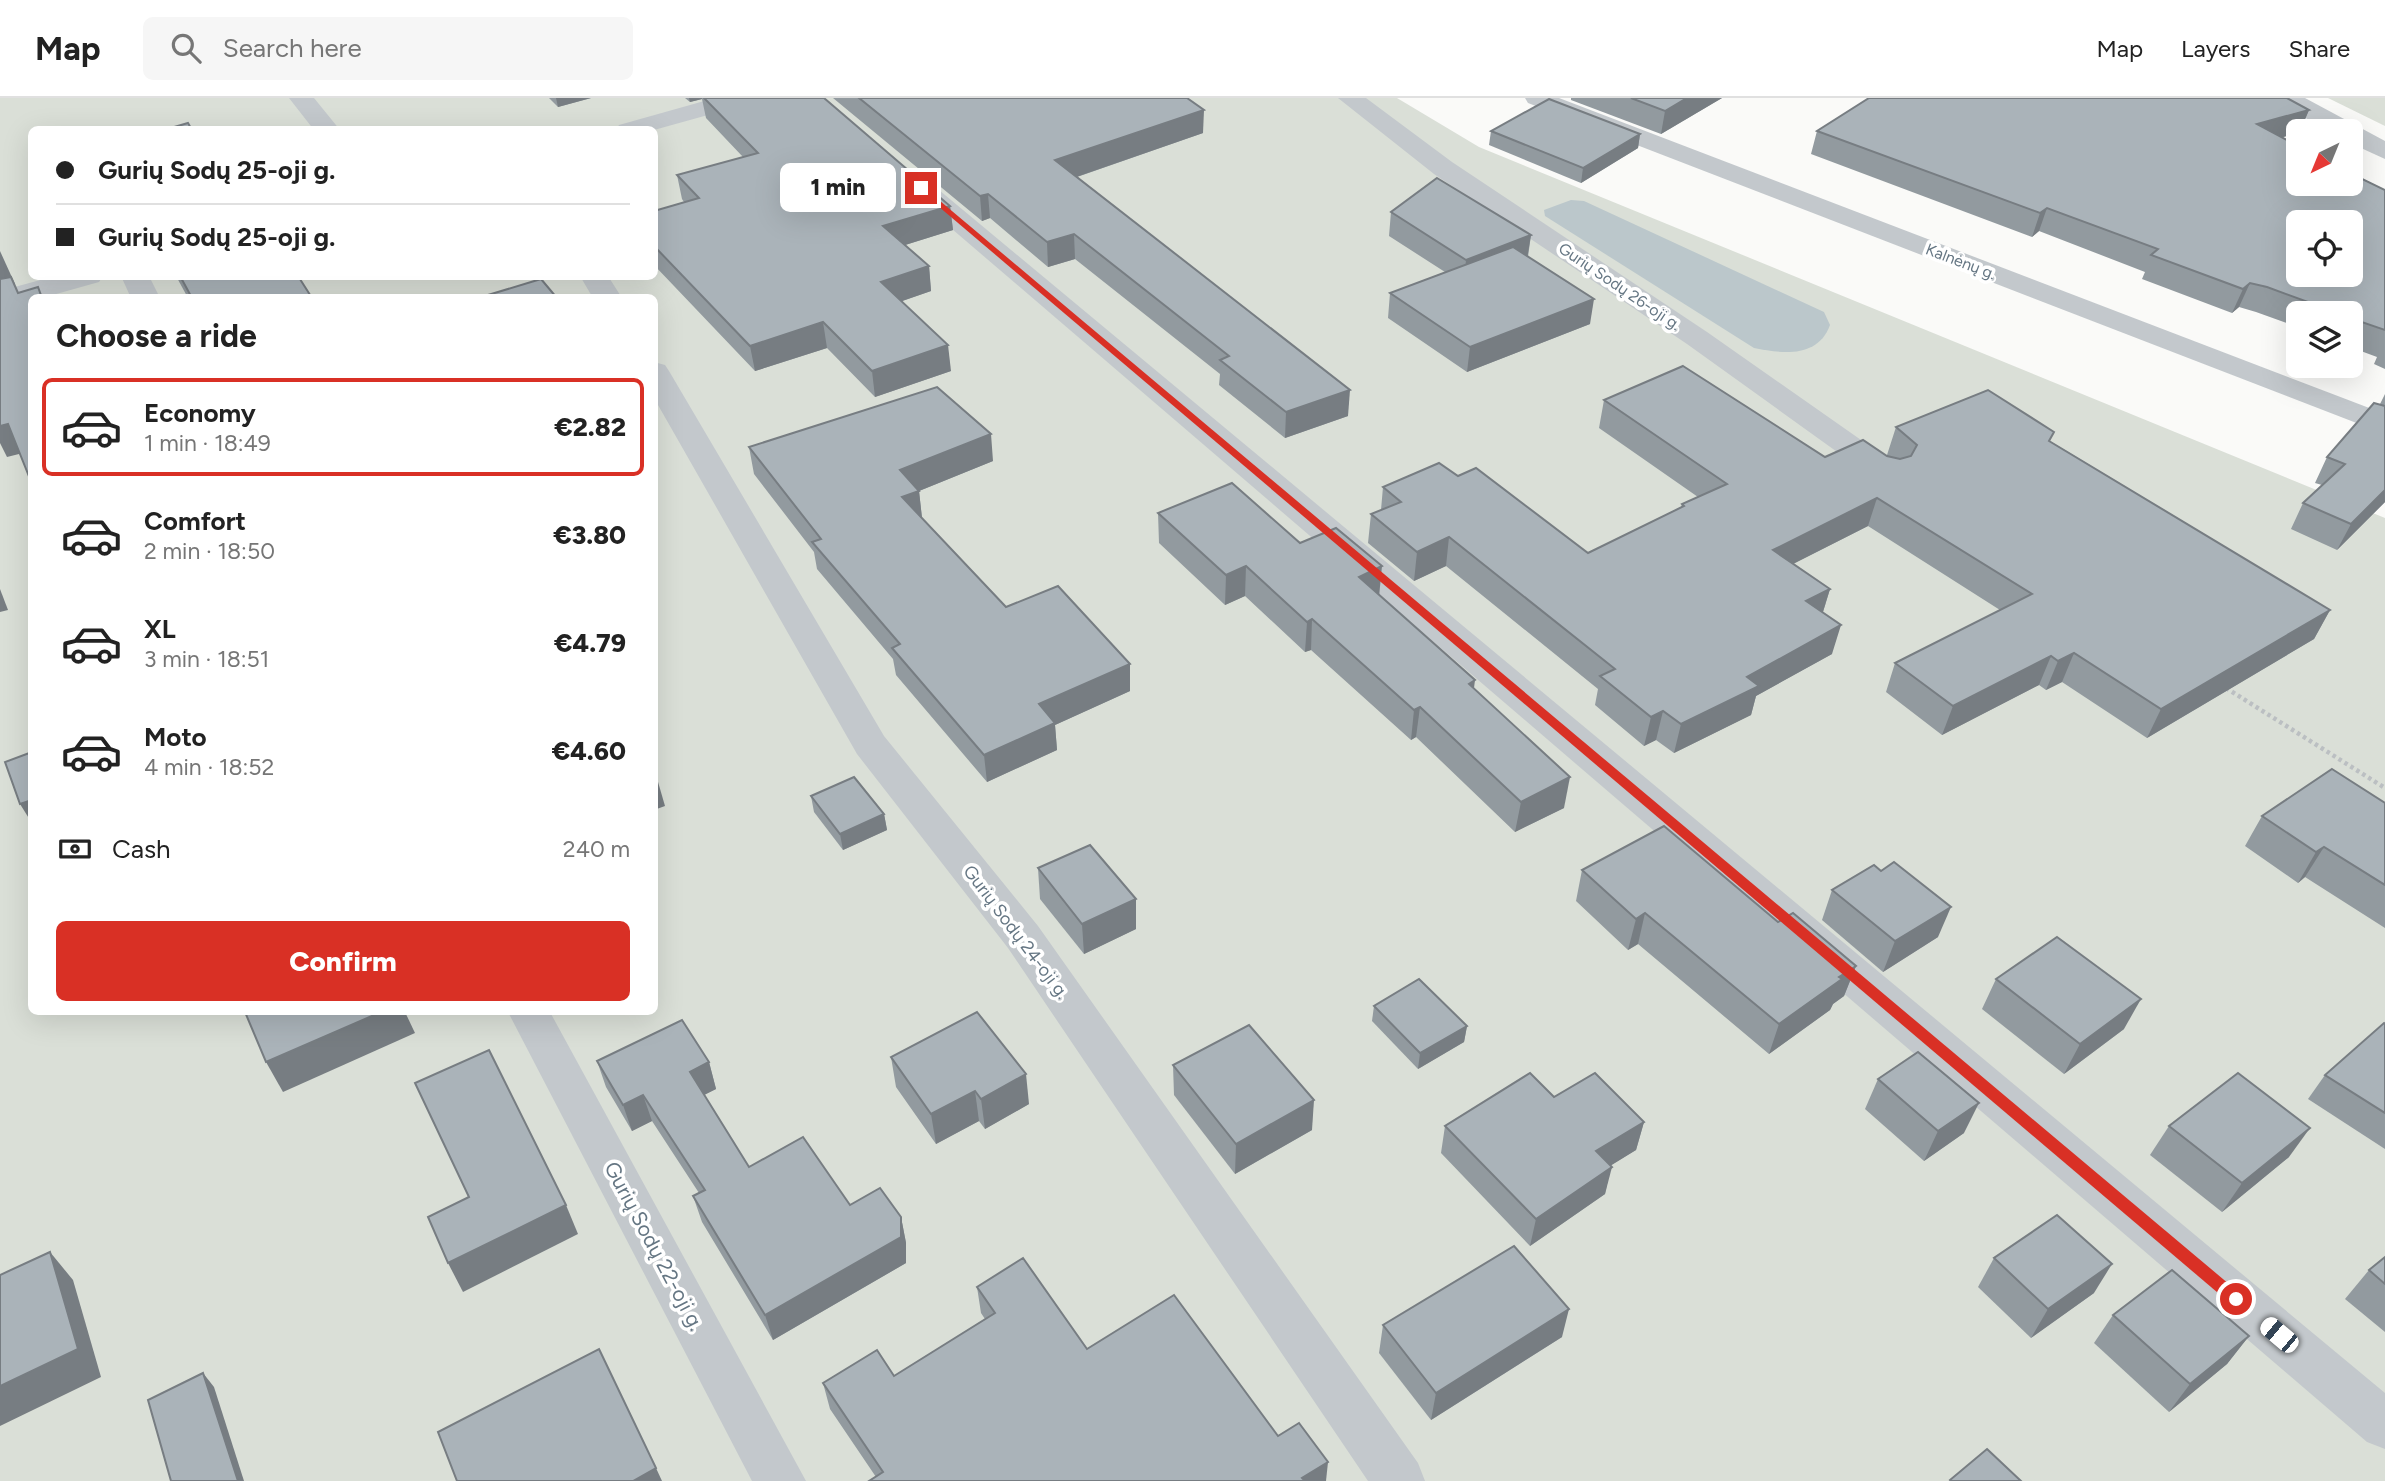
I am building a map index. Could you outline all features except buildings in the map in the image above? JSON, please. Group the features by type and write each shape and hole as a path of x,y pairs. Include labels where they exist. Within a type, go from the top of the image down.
{"street":[{"path":"301,98 325,126"},
{"path":"642,126 742,98"},
{"name":"Gurių Sodų 26-oji g.","path":"1350,98 1443,167 1697,338 1890,475"},
{"name":"Kalnėnų g.","path":"1537,98 2385,425"},
{"path":"2286,98 2325,119"},
{"path":"2363,139 2385,151"},
{"path":"889,161 2385,1425"},
{"path":"0,300 74,280"},
{"name":"Gurių Sodų 24-oji g.","path":"658,378 870,745 1023,937 1399,1481"},
{"name":"Gurių Sodų 22-oji g.","path":"531,1015 780,1481"}],"path":[{"path":"2220,684 2385,788"}],"shaded area":[{"path":"0,98 1397,98 1479,147 2385,518 2385,1481 0,1481"},
{"path":"2328,98 2385,98 2385,126"},
{"path":"1571,200 1584,201 1824,312 1830,325 1824,336 1808,348 1776,352 1754,348 1545,216 1544,210"}],"route":[{"path":"921,188 2236,1299"}]}
